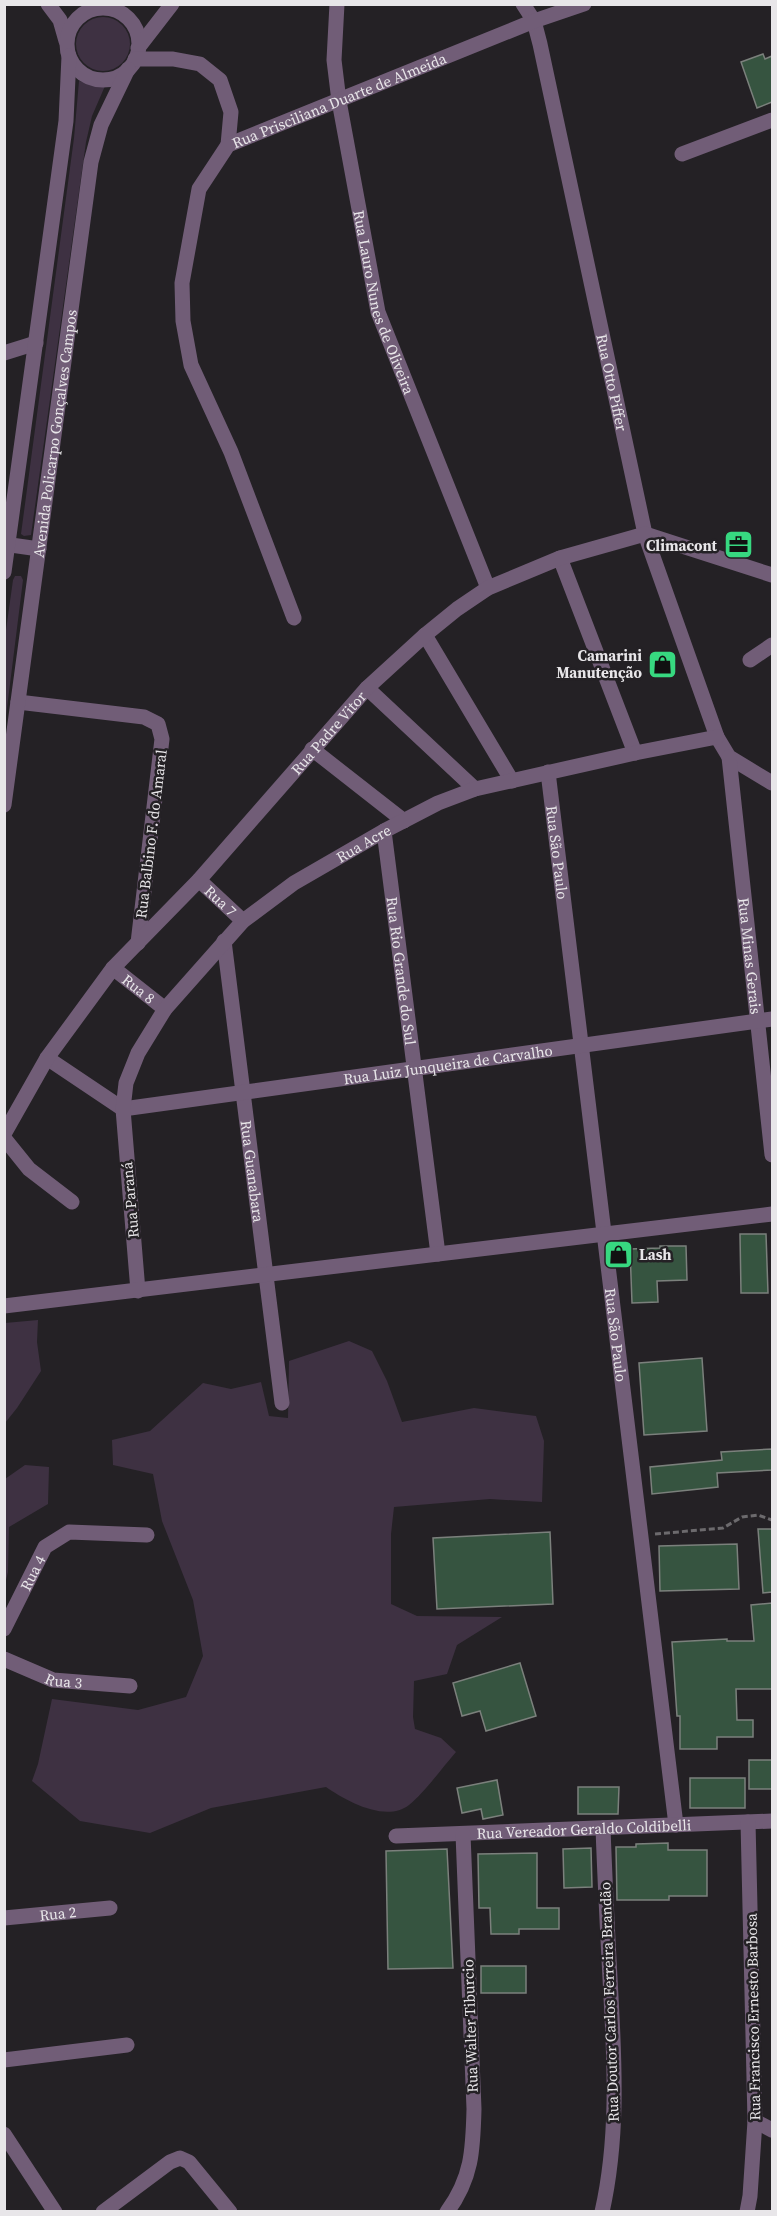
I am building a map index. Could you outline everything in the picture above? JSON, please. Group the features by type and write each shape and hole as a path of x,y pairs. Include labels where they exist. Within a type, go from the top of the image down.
{"street":[{"path":"48,4 60,20 68,50 79,71 95,80 119,77 134,59 138,36 126,16 116,10 100,6 82,14 74,23 68,33 68,50"},
{"name":"Avenida Policarpo Gonçalves Campos","path":"4,805 92,162 101,125 134,59 172,4"},
{"name":"Rua Lauro Nunes de Oliveira","path":"337,4 334,60 339,101 378,312 488,588"},
{"path":"523,4 534,21"},
{"name":"Rua Prisciliana Duarte de Almeida","path":"294,618 231,452 191,365 183,321 182,283 199,189 228,145 534,21 584,4"},
{"name":"Rua Otto Piffer","path":"534,21 645,534 717,737 729,757"},
{"name":"Avenida Policarpo Gonçalves Campos","path":"4,572 6,544 66,121 68,50"},
{"path":"134,59 173,59 200,64 220,80 231,112 228,145"},
{"path":"682,154 772,120"},
{"path":"4,353 36,343"},
{"path":"645,534 772,575"},
{"name":"Rua Padre Vitor","path":"4,1136 47,1058 113,968 199,880 367,688 425,635 488,588 560,558 645,534"},
{"path":"6,544 39,549"},
{"path":"560,558 635,753"},
{"path":"425,635 512,781"},
{"path":"750,660 772,645"},
{"path":"367,688 475,789"},
{"name":"Rua Balbino F. do Amaral","path":"18,702 144,717 158,724 162,739 138,943"},
{"name":"Rua Acre","path":"123,1109 126,1083 138,1053 165,1009 243,921 294,883 384,831 438,803 475,789 717,737"},
{"path":"312,749 404,821"},
{"path":"729,757 772,783"},
{"name":"Rua Minas Gerais","path":"729,757 765,1020 772,1155"},
{"name":"Rua São Paulo","path":"548,772 676,1825"},
{"name":"Rua Rio Grande do Sul","path":"384,831 438,1254"},
{"name":"Rua 7","path":"199,880 243,921"},
{"name":"Rua Guanabara","path":"224,941 264,1276 282,1403"},
{"name":"Rua 8","path":"113,968 165,1009"},
{"name":"Rua Luiz Junqueira de Carvalho","path":"123,1109 765,1020"},
{"path":"47,1058 123,1109"},
{"name":"Rua Paraná","path":"123,1109 138,1291"},
{"path":"4,1136 29,1169 72,1202"},
{"path":"4,1306 772,1214"},
{"name":"Rua 4","path":"4,1629 45,1547 69,1532 147,1535"},
{"name":"Rua 3","path":"4,1659 53,1680 130,1686"},
{"name":"Rua Vereador Geraldo Coldibelli","path":"396,1836 772,1821"},
{"name":"Rua Francisco Ernesto Barbosa","path":"747,2211 755,2121 748,1822"},
{"name":"Rua Doutor Carlos Ferreira Brandão","path":"602,2211 615,2118 614,2050 603,1828"},
{"name":"Rua Walter Tiburcio","path":"447,2211 458,2196 469,2172 473,2146 474,2109 463,1834"},
{"name":"Rua 2","path":"4,1918 110,1908"},
{"path":"4,2060 127,2045"},
{"path":"755,2121 772,2130"},
{"path":"4,2134 55,2211"},
{"path":"104,2211 170,2162 180,2158 189,2162 230,2211"}],"path":[{"path":"641,1535 723,1528 742,1517 758,1515 772,1520"}],"shaded area":[{"path":"98,17 108,17 118,21 126,29 130,44 126,59 118,67 108,71 98,71 88,67 80,59 76,49 76,39 80,29 88,21"},
{"path":"79,81 105,86 92,116 86,142 31,535 24,536 21,534 74,138"},
{"path":"15,576 21,576 23,580 5,724 4,644"},
{"path":"38,1320 37,1342 41,1371 5,1423 5,1323"},
{"path":"349,1341 372,1351 387,1381 402,1422 474,1408 536,1416 544,1441 542,1502 490,1499 394,1507 391,1534 391,1604 417,1616 502,1617 457,1645 447,1674 414,1681 415,1729 441,1738 456,1752 421,1794 400,1810 389,1812 366,1808 326,1787 211,1808 150,1833 80,1821 32,1781 38,1764 52,1699 138,1710 186,1697 203,1656 193,1600 162,1521 153,1474 113,1465 112,1440 150,1431 203,1383 231,1389 261,1382 269,1416 288,1418 289,1361"},
{"path":"25,1465 49,1467 48,1504 9,1527 8,1572 5,1584 5,1479"}],"building":[{"path":"763,54 765,59 772,56 772,102 757,108 741,62"},
{"path":"740,1234 766,1234 768,1293 741,1293"},
{"path":"660,1246 686,1246 687,1280 657,1281 658,1302 632,1303 630,1249 660,1248"},
{"path":"702,1358 707,1431 644,1435 639,1363"},
{"path":"772,1449 772,1470 717,1473 718,1487 652,1494 650,1467 722,1460 721,1452"},
{"path":"758,1529 772,1529 772,1592 763,1593"},
{"path":"550,1532 553,1604 437,1609 433,1538"},
{"path":"737,1544 739,1589 660,1591 659,1546"},
{"path":"772,1603 772,1689 736,1689 737,1720 753,1720 753,1737 717,1737 717,1749 680,1749 680,1716 677,1716 672,1642 727,1639 727,1641 754,1641 751,1605"},
{"path":"520,1663 536,1716 486,1731 480,1711 462,1716 453,1683"},
{"path":"749,1760 772,1760 772,1789 749,1789"},
{"path":"690,1778 745,1778 745,1808 690,1808"},
{"path":"497,1780 503,1815 483,1819 481,1809 462,1813 457,1788"},
{"path":"578,1787 619,1787 618,1814 578,1814"},
{"path":"668,1843 668,1850 707,1850 707,1896 669,1896 669,1900 617,1900 616,1847"},
{"path":"591,1848 592,1887 564,1888 563,1849"},
{"path":"447,1849 453,1968 388,1969 386,1851"},
{"path":"537,1853 537,1908 559,1908 559,1929 519,1929 519,1934 491,1934 490,1908 479,1908 478,1854"},
{"path":"481,1966 526,1966 526,1993 481,1993"}],"place":[{"name":"Climacont","path":"738,545"},
{"name":"Camarini Manutenção","path":"663,664"},
{"name":"Lash","path":"618,1254"}]}
